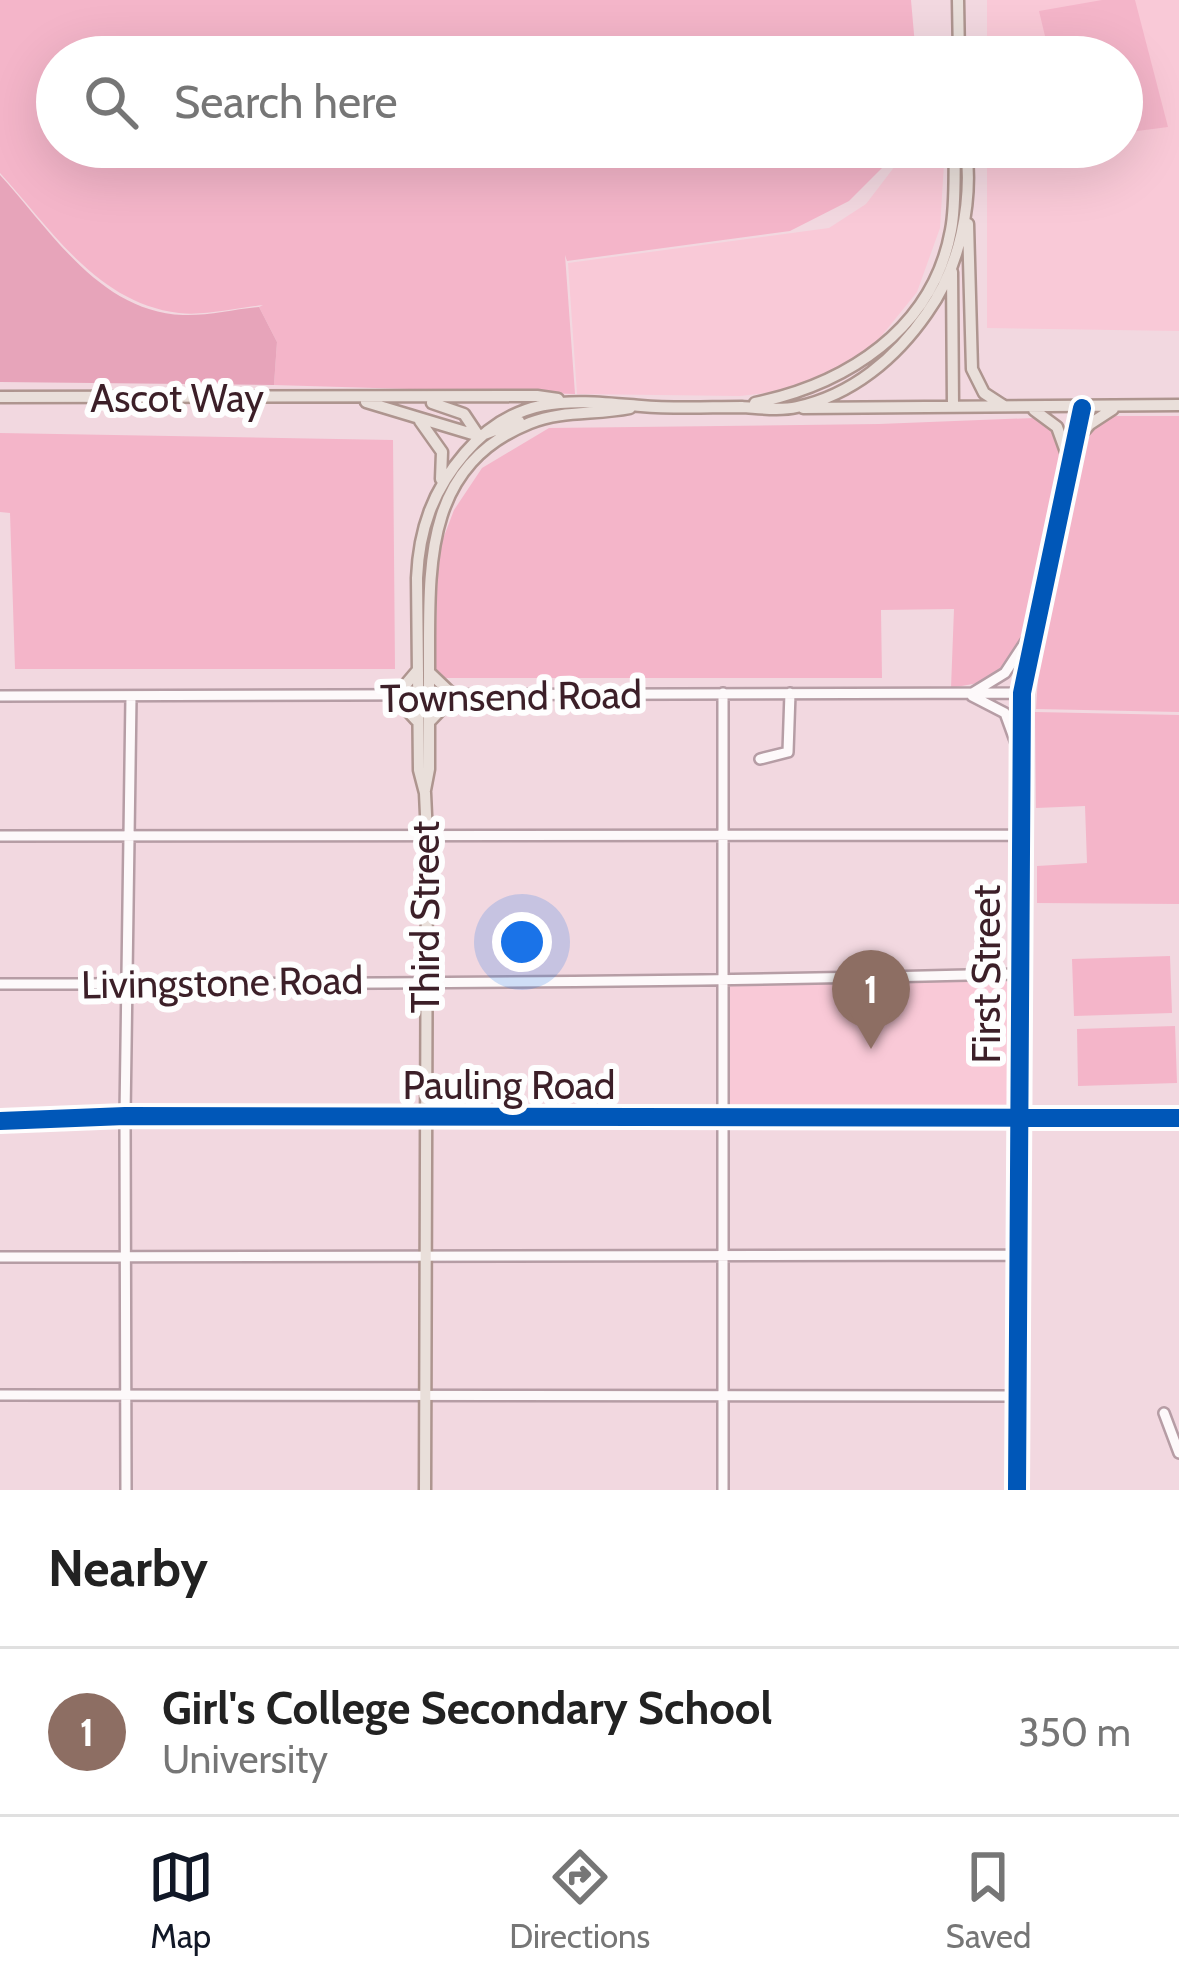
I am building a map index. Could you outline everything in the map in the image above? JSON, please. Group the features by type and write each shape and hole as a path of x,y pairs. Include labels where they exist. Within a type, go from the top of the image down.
{"main road":[{"path":"958,0 958,36"},
{"path":"953,406 954,168"},
{"path":"794,409 850,387 895,352 933,305 961,241 966,168"},
{"path":"967,168 972,370 984,393 1006,408"},
{"path":"734,407 785,397 830,381 880,350 933,281 951,235"},
{"name":"Ascot Way","path":"0,397 536,396 639,406"},
{"path":"353,398 479,436 524,419 639,406 1179,405"},
{"path":"418,399 464,414 479,436"},
{"path":"444,493 479,436 524,410 567,400"},
{"path":"1075,441 1116,407"},
{"path":"1031,408 1057,428 1070,463"},
{"path":"416,417 442,452 444,493"},
{"path":"444,493 492,446 545,418"},
{"name":"Third Street","path":"425,1490 427,836 425,793 418,770 424,697 418,547 444,493"},
{"path":"423,671 454,696 424,723 395,697 423,671"}],"street":[{"name":"First Street","path":"1017,1490 1022,693 1082,408"},
{"path":"969,695 1005,673 1034,629"},
{"path":"760,759 788,752 790,692"},
{"path":"723,693 723,1490"},
{"name":"Townsend Road","path":"0,696 1022,693"},
{"path":"969,695 1005,713 1021,757"},
{"path":"126,1490 124,1116 131,697"},
{"path":"0,836 1018,835"},
{"name":"Livingstone Road","path":"0,984 722,981 1020,974"},
{"name":"Pauling Road","path":"0,1121 124,1116 1179,1118"},
{"path":"0,1257 1016,1255"},
{"path":"0,1396 1016,1396"},
{"path":"1164,1413 1179,1453"}],"shaded area":[{"path":"0,0 911,0 914,36 36,36 36,168 882,168 849,201 790,231 567,261 565,255 575,394 274,385 277,342 259,307 263,305 179,313 124,295 78,261 0,173"},
{"path":"987,0 1179,0 1179,331 987,328 987,168 1143,168 1143,36 987,36"},
{"path":"1102,0 1135,0 1168,127 1143,130 1143,36 1045,36 1039,11"},
{"path":"893,168 944,168 940,228 917,292 875,344 819,381 740,396 577,394 568,263 829,228 866,204"},
{"path":"0,175 80,265 127,300 183,315 259,307 277,342 274,385 0,382"},
{"path":"1113,416 1179,416 1179,712 1036,709 1041,630 1083,443 1094,428"},
{"path":"1034,418 1057,434 1065,470 1028,631 1005,672 951,688 954,609 881,610 882,678 444,678 435,672 438,552 454,510 482,468 549,428"},
{"path":"0,433 393,440 395,669 15,669 10,513 0,512"},
{"path":"1035,712 1179,715 1179,904 1037,903 1037,866 1087,863 1085,806 1036,808"},
{"path":"1170,956 1172,1013 1074,1016 1072,959"},
{"path":"1017,977 1015,1115 725,1114 725,984"},
{"path":"1175,1026 1177,1083 1078,1086 1077,1029"}],"cycle path":[{"path":"1017,1490 1022,693 1082,408"},
{"path":"0,1121 125,1116 1179,1118"}],"place":[{"name":"Girl's College Secondary School","path":"871,1049"}]}
